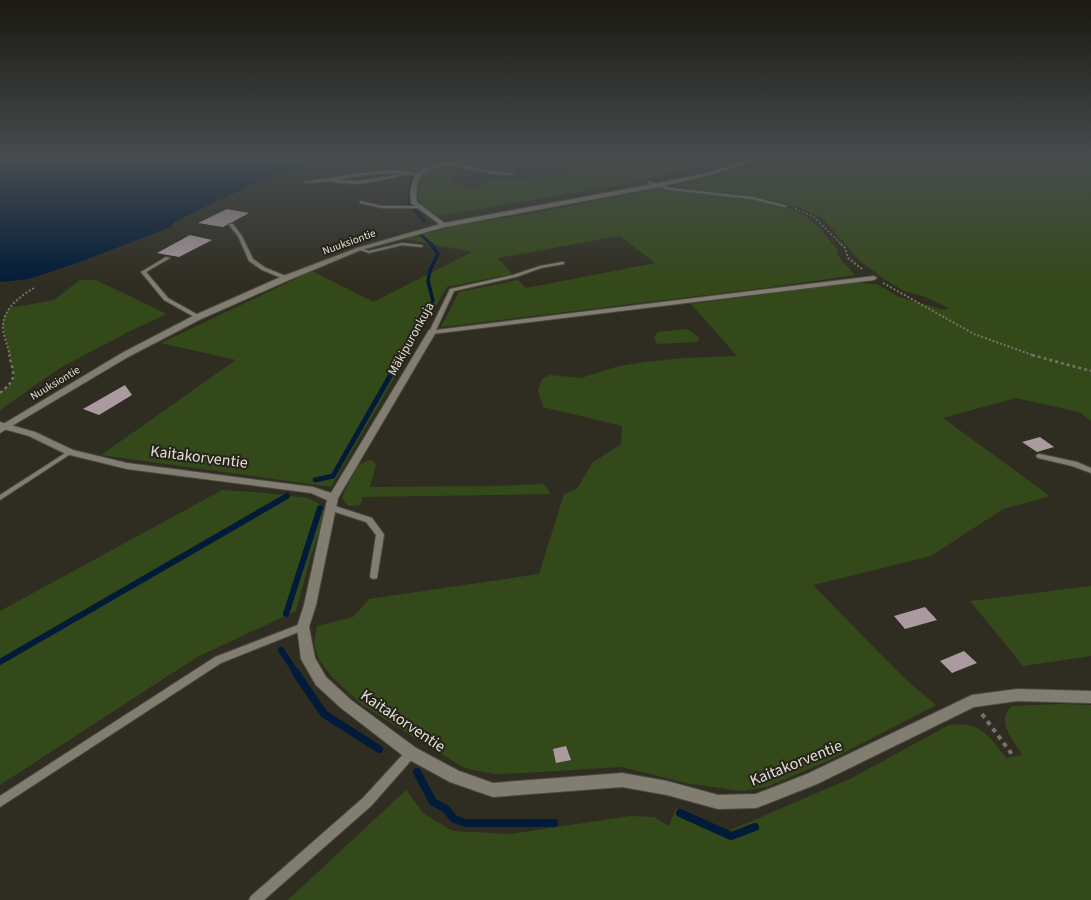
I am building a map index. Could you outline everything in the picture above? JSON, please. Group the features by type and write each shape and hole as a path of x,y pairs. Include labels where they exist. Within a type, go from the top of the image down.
{"street":[{"path":"414,200 414,203 444,225"},
{"name":"Nuuksiontie","path":"2,427 125,355 198,317 286,278 360,249 444,225 578,200"},
{"name":"Mäkipuronkuja","path":"332,503 432,332"},
{"name":"Kaitakorventie","path":"2,427 32,434 70,452 127,466 313,490 332,503 310,605 303,627 308,659 321,681 346,704 411,753 455,777 493,790 622,780 667,788 718,802 756,801 812,780 972,701 989,697 1031,694 1091,697"}],"lane":[{"path":"760,200 784,206"},
{"path":"362,202 382,207 418,206"},
{"path":"231,225 240,236 251,260 264,269 286,278"},
{"path":"360,249 369,252 402,244 421,246"},
{"path":"168,258 142,272 166,300 198,317"},
{"name":"Mäkipuronkuja","path":"432,332 452,290 514,276 540,267 562,263"},
{"path":"432,332 874,278"},
{"path":"0,498 70,452"},
{"path":"1040,456 1074,464 1091,471"},
{"path":"332,503 368,520 380,535 374,576"},
{"path":"0,802 218,660 303,627"},
{"path":"255,900 367,802 411,753"}],"path":[{"path":"784,206 805,212 814,217 845,248 848,258 874,278 974,334 1039,357 1091,372"},
{"path":"0,393 12,383 14,376 3,325 4,317 14,301 34,288"},
{"path":"972,701 1014,757"}],"green space":[{"path":"420,200 533,200 440,216 423,204"},
{"path":"600,200 759,201 779,205 811,220 838,250 836,252 842,261 855,275 764,288 441,327 459,292 518,280 526,288 655,263 620,236 498,258 512,274 447,287 331,487 101,455 236,360 161,343 312,271 373,302 472,252 405,239 458,225 524,215"},
{"path":"769,200 1091,200 1091,421 1079,412 1016,398 943,418 1050,496 1003,509 931,556 813,585 903,677 936,705 830,760 767,787 741,791 686,783 621,767 494,774 464,768 362,705 333,678 319,660 314,644 317,626 353,617 369,599 539,574 564,494 577,489 592,463 621,444 622,426 543,407 538,391 542,379 550,375 581,378 619,366 646,362 683,358 737,356 691,304 859,282 877,284 899,297 944,310 949,308 925,297 904,291 884,279 861,262 821,217 800,208"},
{"path":"80,280 96,280 167,314 130,331 60,368 0,410 0,393 12,383 14,376 3,325 4,317 10,308 54,300"},
{"path":"687,329 700,338 697,342 657,344 654,337 658,332"},
{"path":"369,460 373,461 376,465 370,487 544,484 551,494 363,497 360,505 349,506 345,503 342,497 357,466"},
{"path":"222,490 308,498 318,503 324,510 322,522 296,611 197,657 0,785 0,611"},
{"path":"1091,586 1091,656 1023,666 970,601"},
{"path":"1061,704 1091,705 1091,900 288,900 406,790 424,814 453,831 510,834 630,816 654,817 669,826 676,808 726,832 852,778 949,725 969,725 983,732 1006,758 1022,755 1007,730 1005,718 1007,712 1012,706"}],"water":[{"path":"0,200 220,200 174,222 171,227 77,263 29,279 0,282"}],"building":[{"path":"227,209 249,213 223,227 198,223"},
{"path":"190,235 212,240 179,257 157,253"},
{"path":"125,385 132,395 99,415 83,409"},
{"path":"1040,437 1054,447 1037,452 1022,442"},
{"path":"925,607 937,620 905,629 894,616"},
{"path":"964,651 977,663 952,673 940,661"},
{"path":"566,746 571,760 556,763 553,749"}],"waterway":[{"path":"409,200 409,204"},
{"path":"414,209 424,221"},
{"path":"421,235 431,244"},
{"path":"402,356 433,301 428,281 430,270 438,254 431,244"},
{"path":"315,480 333,476 402,355"},
{"path":"0,662 287,496"},
{"path":"286,614 320,508"},
{"path":"281,650 297,674"},
{"path":"296,673 324,714 379,749"},
{"path":"417,772 433,802 446,809 454,819 465,823 554,823"},
{"path":"680,813 731,836 755,827"}]}
